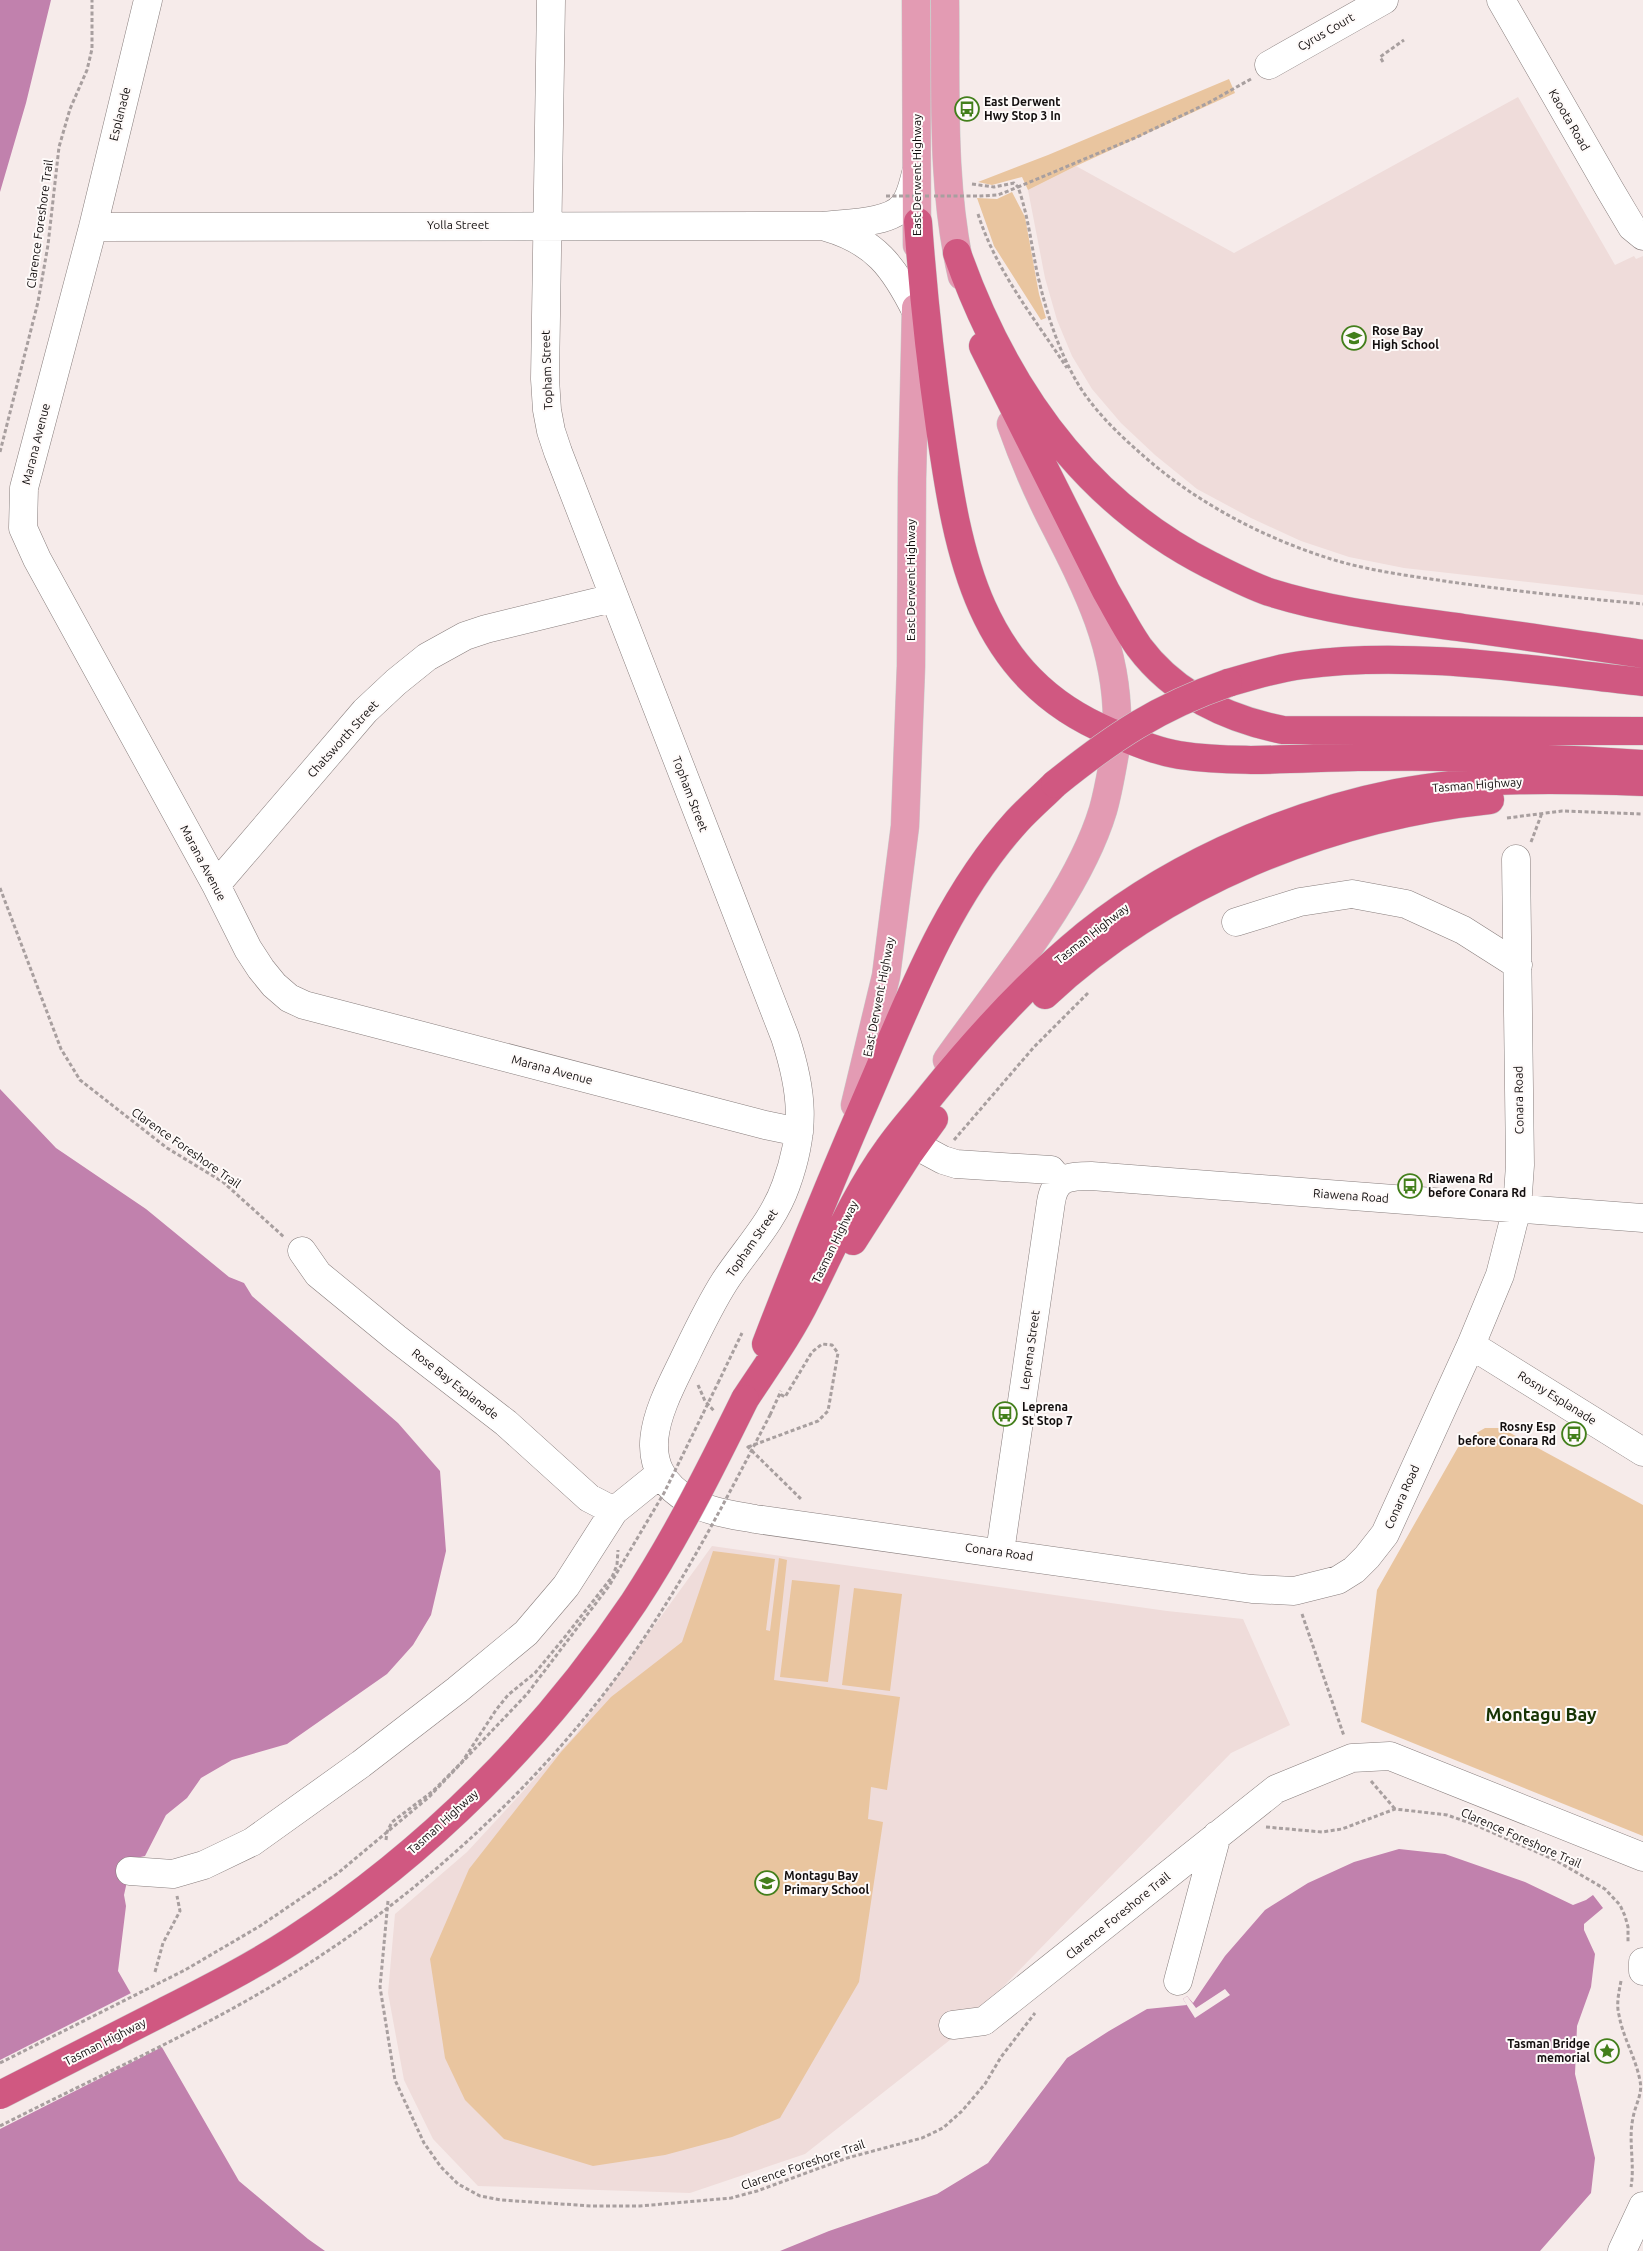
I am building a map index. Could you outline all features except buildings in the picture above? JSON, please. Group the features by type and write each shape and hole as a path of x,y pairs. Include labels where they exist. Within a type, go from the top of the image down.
{"highway":[{"path":"918,222 933,380 950,496 962,554 972,584 996,636 1026,675 1068,711 1094,725 1149,748 1179,755 1244,758 1482,756 1643,764"},
{"path":"956,252 970,291 993,340 1023,392 1053,436 1093,481 1121,508 1156,534 1195,557 1241,581 1268,592 1306,602 1406,620 1643,654"},
{"path":"982,346 1106,591 1127,628 1140,648 1188,694 1221,712 1254,724 1283,730 1643,731"},
{"name":"Tasman Highway","path":"745,1399 843,1153 915,985 942,929 994,849 1017,820 1055,784 1110,741 1177,703 1228,683 1300,665 1366,660 1464,664 1643,682"},
{"name":"Tasman Highway","path":"0,2095 224,1981 292,1940 367,1888 433,1834 510,1759 594,1658 634,1601 660,1559 745,1399 801,1312 843,1223 902,1146 955,1064 985,1031 1070,948 1136,900 1179,873 1217,854 1322,812 1356,802 1399,793 1478,783 1554,781 1643,782"},
{"name":"Tasman Highway","path":"902,1146 957,1090 1003,1037 1053,988 1103,947 1146,917 1195,888 1270,855 1369,822 1423,810 1512,797 1564,794 1643,795"}],"main road":[{"name":"East Derwent Highway","path":"843,1153 886,976 905,826 911,666 912,479 918,222 916,0"},
{"path":"902,1146 941,1068 1022,956 1073,877 1103,811 1117,734 1115,680 1099,621 1080,572 1050,515 1020,449 982,346 956,252 948,177 945,0"}],"street":[{"name":"Esplanade","path":"93,227 148,0"},
{"name":"Topham Street","path":"551,0 545,378 548,417 558,452 613,598 785,1037 799,1085 799,1132 786,1185 778,1206 725,1282 664,1400 653,1434 653,1447 661,1473 678,1493 691,1502 730,1514"},
{"name":"Cyrus Court","path":"1269,64 1384,0"},
{"name":"Kaoota Road","path":"1500,0 1632,227 1643,236"},
{"name":"Yolla Street","path":"93,227 822,226 878,219 896,213 903,207 908,198 917,167"},
{"name":"Yolla Street","path":"822,226 842,232 873,249 896,274 916,311"},
{"name":"Marana Avenue","path":"93,227 24,488 23,528 37,559 261,970 289,998 304,1005 799,1132"},
{"name":"Chatsworth Street","path":"216,885 365,712 396,682 427,657 465,636 486,629 613,598"},
{"name":"Conara Road","path":"730,1514 1252,1589 1294,1591 1338,1580 1367,1557 1385,1534 1471,1345 1500,1275 1517,1208 1520,1165 1516,859"},
{"path":"1236,922 1300,902 1352,894 1406,904 1463,930 1518,965"},
{"path":"902,1146 956,1164 1051,1170 1060,1181"},
{"name":"Riawena Road","path":"1060,1181 1073,1177 1091,1176 1643,1218"},
{"name":"Leprena Street","path":"1000,1552 1051,1202 1054,1188 1060,1181"},
{"name":"Rose Bay Esplanade","path":"302,1251 318,1274 396,1338 506,1423 589,1498 614,1511"},
{"name":"Rosny Esplanade","path":"1471,1345 1643,1452"},
{"path":"130,1871 173,1874 204,1865 252,1842 361,1764 526,1633 566,1586 614,1511 661,1473"},
{"path":"953,2025 984,2021 1276,1788 1352,1758 1390,1756 1643,1856"},
{"path":"1178,1981 1217,1835"},
{"path":"1622,2251 1636,2201"}],"path":[{"name":"Clarence Foreshore Trail","path":"0,452 38,302 48,245 59,147 70,110 87,70 92,49 92,0"},
{"path":"1383,62 1380,56 1404,40"},
{"path":"886,196 995,196 1137,137 1208,103 1248,81 1269,64"},
{"path":"981,186 994,187 1014,183 1018,186 1026,207 1046,308 1074,377"},
{"path":"969,184 974,201"},
{"path":"976,209 987,241 1003,271 1074,377 1104,418 1156,467 1197,497 1277,540 1332,560 1385,572 1516,591 1643,604"},
{"path":"1516,859 1532,840 1542,812"},
{"name":"Clarence Foreshore Trail","path":"0,888 61,1049 80,1080 167,1148 223,1182 302,1251"},
{"path":"748,1447 818,1421 828,1411 838,1354 832,1345 822,1344 812,1352 786,1396 780,1394"},
{"path":"0,2063 185,1970 260,1926 338,1873 429,1797 528,1694 609,1586 664,1493 718,1383"},
{"path":"1294,1591 1352,1758 1395,1809"},
{"name":"Clarence Foreshore Trail","path":"1264,1827 1322,1832 1342,1829 1395,1809 1447,1815 1473,1824 1555,1860 1604,1889 1620,1905 1628,1927 1634,1963 1618,2000 1618,2016 1637,2066 1641,2083 1640,2096 1631,2125 1636,2201"},
{"path":"155,1972 163,1943 180,1911 173,1874"},
{"name":"Clarence Foreshore Trail","path":"384,2015 396,2080 408,2112 424,2143 441,2167 458,2184 480,2196 523,2203 640,2206 731,2198 757,2191 847,2158 922,2138 943,2128 962,2111 985,2084 1002,2057 1038,2010"}],"shaded area":[{"path":"0,0 51,0 26,103 0,192"},
{"path":"1229,79 1235,93 1028,190 1022,177 992,185 978,182 1048,155"},
{"name":"Rose Bay High School","path":"1518,97 1615,265 1634,256 1636,259 1643,256 1643,595 1404,568 1349,557 1301,541 1251,518 1197,489 1155,455 1121,423 1092,389 1072,356 1057,320 1045,278 1028,190 1076,166 1234,253"},
{"path":"1012,192 1025,217 1039,294 1046,318 1041,320 994,246 977,198 997,199"},
{"path":"0,1089 56,1148 146,1209 229,1277 244,1283 252,1296 398,1423 440,1471 446,1551 431,1615 413,1645 387,1674 287,1744 232,1760 201,1778 187,1798 166,1815 145,1856 132,1859 124,1895 126,1906 118,1971 239,2181 325,2251 0,2251"},
{"path":"1485,1428 1501,1428 1643,1505 1643,1836 1361,1722 1377,1590 1461,1442"},
{"name":"Montagu Bay Primary School","path":"712,1546 1167,1611 1243,1619 1290,1725 1231,1753 955,2036 805,2154 690,2193 478,2186 433,2139 404,2080 388,1993 395,1914 467,1852 576,1734"},
{"path":"713,1551 775,1559 766,1630 770,1631 779,1558 787,1560 774,1680 900,1697 887,1790 871,1787 868,1819 883,1822 859,1982 780,2118 732,2137 665,2155 593,2166 504,2139 465,2100 445,2058 430,1959 469,1869 561,1752 611,1697 682,1642"},
{"path":"792,1580 840,1585 828,1682 780,1677"},
{"path":"854,1588 902,1594 890,1691 842,1685"},
{"path":"1399,1849 1445,1854 1525,1882 1573,1905 1593,1895 1603,1908 1584,1924 1584,1930 1595,1954 1591,1987 1577,2026 1575,2074 1595,2158 1591,2193 1540,2251 780,2251 829,2231 937,2194 988,2163 1067,2058 1147,2009 1187,2005 1183,1999 1187,1996 1193,2003 1225,1956 1265,1910 1308,1883 1354,1862"}],"pier":[{"path":"1225,1989 1230,1995 1195,2018 1183,1999 1187,1996 1196,2008"},
{"path":"133,1992 164,2046 0,2129 0,2060"}],"place":[{"name":"East Derwent Hwy Stop 3 In","path":"967,109"},
{"name":"Rose Bay High School","path":"1354,338"},
{"name":"Riawena Rd before Conara Rd","path":"1410,1186"},
{"name":"Leprena St Stop 7","path":"1005,1414"},
{"name":"Rosny Esp before Conara Rd","path":"1574,1434"},
{"name":"Montagu Bay Primary School","path":"767,1883"},
{"name":"Tasman Bridge memorial","path":"1607,2051"}],"district":[{"name":"Montagu Bay","path":"1541,1715"}]}
